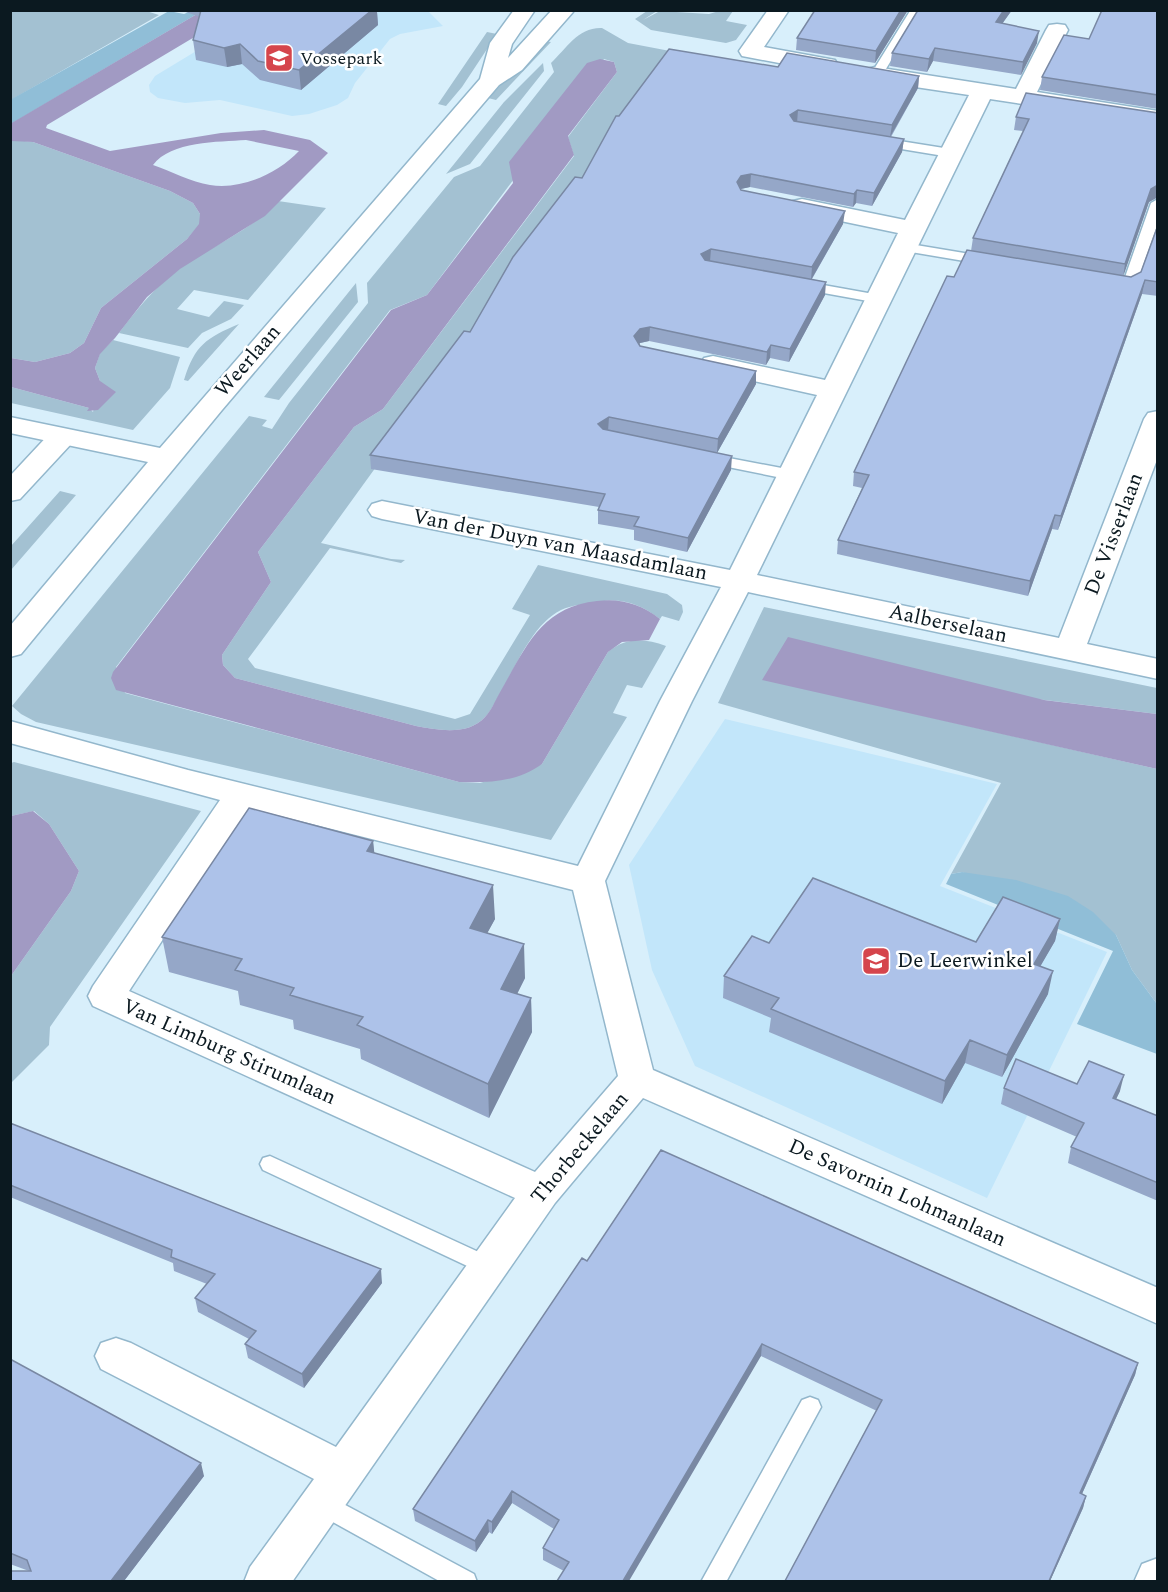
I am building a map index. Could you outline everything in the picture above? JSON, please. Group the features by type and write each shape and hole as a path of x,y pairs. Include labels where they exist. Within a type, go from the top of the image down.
{"street":[{"name":"Weerlaan","path":"490,80 501,43 520,20 525,10"},
{"path":"779,10 750,51 984,91 1156,115"},
{"name":"Weerlaan","path":"10,647 167,458 490,80 514,64 561,12"},
{"path":"1024,96 1057,30"},
{"name":"Van der Duyn van Maasdamlaan","path":"588,881 676,701 792,476 950,153 984,91"},
{"path":"783,202 909,238"},
{"path":"684,358 834,390"},
{"name":"De Visserlaan","path":"1070,649 1158,419"},
{"path":"10,425 167,458"},
{"path":"10,493 62,436"},
{"name":"Van der Duyn van Maasdamlaan","path":"382,510 739,581"},
{"name":"Aalberselaan","path":"739,581 1158,669"},
{"path":"10,732 241,794 588,881"},
{"name":"Van Limburg Stirumlaan","path":"241,794 105,996 541,1192"},
{"name":"Thorbeckelaan","path":"266,1581 541,1192 637,1079 588,881"},
{"name":"De Savornin Lohmanlaan","path":"637,1079 1158,1307"},
{"path":"116,1356 332,1488"}],"lane":[{"path":"878,74 914,13"},
{"path":"868,140 950,153"},
{"path":"1093,279 1129,285 1158,203"},
{"path":"909,238 999,263"},
{"path":"789,282 879,298"},
{"path":"688,455 792,476"},
{"path":"270,1164 488,1266"},
{"path":"713,1581 810,1407"},
{"path":"332,1488 465,1581"}],"shaded area":[{"path":"143,10 159,15 11,100 11,11"},
{"path":"169,11 184,14 191,11 202,11 11,124 10,100"},
{"path":"202,11 238,11 47,125 46,128 110,151 221,133 264,130 310,140 328,153 265,216 180,269 147,297 100,354 95,368 100,381 116,392 98,410 87,411 89,408 11,387 11,358 35,362 70,353 84,343 101,308 187,239 199,224 200,214 193,203 170,191 33,142 11,141 10,124","holes":["246,140 299,151 270,173 235,185 203,184 153,165 171,151 209,142"]},
{"name":"Vossepark","path":"262,11 428,11 443,26 400,34 390,39 355,83 348,98 337,105 309,114 292,116 220,100 185,103 158,98 150,92 149,85 155,76"},
{"path":"647,11 657,11 643,20 660,11 709,14 733,11 726,21 747,25 736,40 726,43 651,30 635,19"},
{"path":"602,28 628,43 670,51 604,152 321,543 405,560 401,563 330,548 248,659 255,668 455,719 470,714 530,615 512,609 538,565 667,594 682,605 683,612 679,621 662,616 660,619 646,609 614,600 561,610 551,616 534,635 488,714 470,727 452,730 416,726 235,678 223,665 222,655 271,582 258,552 354,427 383,409 574,156 568,137 617,72 614,62 604,59 427,295 390,310 116,667 125,693 459,782 480,783 542,764 608,652 628,641 636,640 666,646 642,688 627,685 613,713 627,717 551,840 36,722 21,714 12,706 249,416 267,420 262,426 272,429 289,403 368,303 367,283 454,177 480,166 554,72 551,63 568,45 586,31"},
{"path":"487,32 497,34 462,87 446,106 438,104"},
{"path":"544,41 551,42 496,100 488,98"},
{"path":"600,59 614,62 617,72 568,136 574,155 383,409 354,427 258,552 271,582 222,655 223,665 235,678 416,726 452,730 470,727 485,717 526,646 548,621 561,612 577,605 597,601 614,600 630,603 646,609 660,619 649,640 622,642 608,652 542,764 523,775 492,781 459,782 116,690 111,678 113,672 391,310 427,295 513,183 509,162 587,63"},
{"path":"543,63 544,71 470,164 446,174 504,102"},
{"path":"10,141 33,142 170,191 193,203 200,214 200,224 187,239 101,308 84,343 70,353 35,362 11,358"},
{"path":"278,201 326,208 248,300 194,290 177,309 209,317 224,301 244,305 231,319 202,333 188,348 119,333 147,299 170,276 256,221"},
{"path":"356,283 358,302 279,400 264,397"},
{"path":"239,324 188,381 184,380 193,358 203,344"},
{"path":"113,340 180,357 170,388 133,430 11,403 11,387 89,408 93,412 100,381 95,368 100,353"},
{"path":"60,491 76,495 11,570 11,546"},
{"path":"764,607 1157,688 1157,714 1045,700 762,679 1157,769 1157,1004 1132,970 1116,935 962,872 951,874 1001,783 718,703"},
{"path":"788,637 1044,700 1157,714 1157,769 762,680"},
{"name":"De Leerwinkel","path":"725,719 997,784 940,886 1107,952 987,1198 695,1066 652,970 629,865"},
{"path":"11,763 201,811 50,1027 49,1045 11,1083 11,976 71,891 79,871 49,824 34,811 11,816"},
{"path":"33,811 49,824 79,871 71,891 11,976 11,816"},
{"path":"962,872 1016,880 1068,896 1093,912 1116,935 1132,970 1157,1004 1157,1054 1077,1024 1113,951 946,884 951,874"}],"building":[{"path":"201,10 372,10 299,70 258,61 240,44 224,48 193,40"},
{"path":"815,10 901,10 876,51 797,38"},
{"path":"918,10 1004,10 996,22 1039,31 1023,62 935,48 929,59 892,53"},
{"path":"1102,10 1158,10 1158,95 1042,77 1064,35 1089,39"},
{"path":"669,49 778,67 787,53 919,76 892,125 798,110 790,115 794,121 904,139 874,193 857,190 854,194 751,174 741,176 737,182 741,190 845,211 812,267 711,249 701,254 705,260 826,282 790,349 771,345 767,352 650,327 640,329 634,336 640,346 756,371 718,439 609,417 598,424 603,429 732,456 688,538 634,526 639,517 598,510 605,494 370,455 464,331 470,332 513,257 575,177 582,178 616,116 619,116"},
{"path":"1026,93 1158,113 1158,185 1151,189 1125,264 973,238 1029,119 1016,117"},
{"path":"1158,225 1158,282 1145,280 1061,516 1055,515 1030,581 838,540 869,475 854,472 947,276 954,277 967,250 1131,277 1141,272"},
{"path":"249,808 373,841 367,851 493,885 470,928 524,944 501,989 531,998 488,1084 357,1025 363,1017 290,995 294,988 235,970 242,959 162,937"},
{"path":"813,878 976,942 1003,897 1060,919 1034,964 1053,971 1007,1055 970,1040 945,1081 771,1009 779,998 724,976 752,936 769,943"},
{"path":"1016,1059 1077,1084 1089,1061 1124,1075 1113,1098 1158,1116 1158,1183 1071,1147 1084,1123 1004,1088"},
{"path":"10,1123 381,1269 302,1374 245,1344 256,1331 195,1298 215,1274 171,1257 172,1250 10,1185"},
{"path":"661,1150 1138,1363 1080,1493 1086,1496 1049,1581 785,1581 882,1400 762,1344 623,1581 557,1581 569,1562 543,1548 559,1520 512,1491 492,1522 488,1520 475,1541 413,1509 582,1258 587,1261"},
{"path":"10,1359 201,1463 111,1581 10,1581 10,1571 31,1571 27,1560 10,1553"}],"place":[{"name":"Vossepark","path":"279,58"},
{"name":"De Leerwinkel","path":"876,961"}]}
